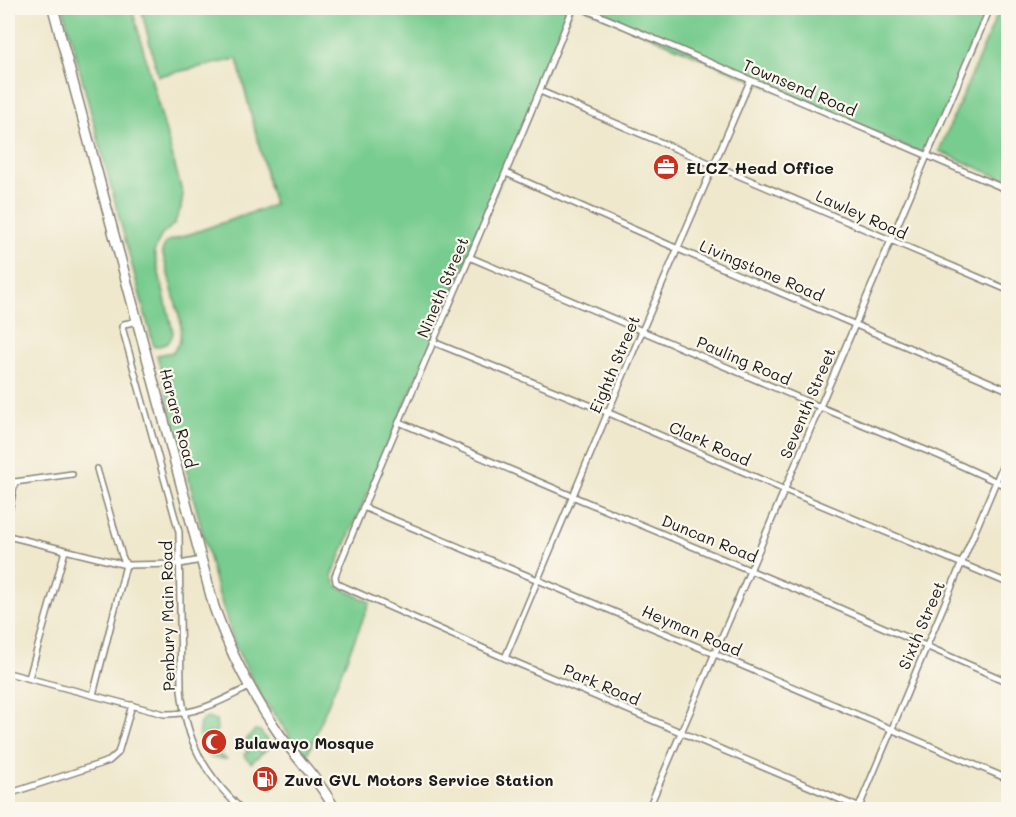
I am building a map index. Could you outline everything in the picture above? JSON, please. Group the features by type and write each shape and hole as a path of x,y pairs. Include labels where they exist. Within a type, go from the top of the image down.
{"highway":[{"name":"Harare Road","path":"53,8 214,607 225,638 249,687 281,736 307,768 335,810"}],"street":[{"name":"Nineth Street","path":"335,576 506,173 573,8"},
{"name":"Townsend Road","path":"582,8 1008,190"},
{"name":"Seventh Street","path":"648,810 990,8"},
{"name":"Eighth Street","path":"505,658 750,81"},
{"name":"Lawley Road","path":"540,91 715,164 890,242 1008,290"},
{"name":"Livingstone Road","path":"506,173 1008,390"},
{"name":"Pauling Road","path":"470,257 1008,487"},
{"name":"Penbury Main Road","path":"138,321 124,324 122,327 179,532 181,689 185,714 198,755 217,782 242,810"},
{"name":"Clark Road","path":"433,342 609,413 784,490 1008,583"},
{"name":"Duncan Road","path":"399,422 1008,682"},
{"path":"152,435 167,432"},
{"name":"Sixth Street","path":"862,808 891,730 1008,453"},
{"path":"93,695 126,565 97,469"},
{"path":"8,480 15,482 72,474"},
{"path":"8,516 15,482"},
{"name":"Heyman Road","path":"363,507 1008,779"},
{"path":"8,536 126,565 180,564 201,560"},
{"path":"29,678 65,551"},
{"name":"Park Road","path":"335,576 336,582 342,586 505,658 862,808"},
{"path":"8,673 164,714 185,714 209,707 249,687"},
{"path":"8,795 109,761 118,753 132,705"}],"green space":[{"path":"63,8 132,8 183,195 181,208 174,224 161,236 154,252 173,332 169,341 161,346 154,347"},
{"path":"141,8 572,8 332,576 337,586 370,602 306,758 262,698 235,646 216,585 157,355 173,352 180,341 181,323 162,251 166,242 274,205 237,59 158,76"},
{"path":"585,8 990,8 926,155"},
{"path":"1000,8 1008,8 1008,181 939,151"},
{"path":"206,718 216,720 217,730 208,734 204,745 210,754 221,755 226,759 212,758 205,752 199,727"},
{"path":"255,730 260,731 270,744 251,763 244,755 248,751 242,745"}],"place":[{"name":"ELCZ Head Office","path":"666,167"},
{"name":"Bulawayo Mosque","path":"214,742"},
{"name":"Zuva GVL Motors Service Station","path":"265,779"}]}
